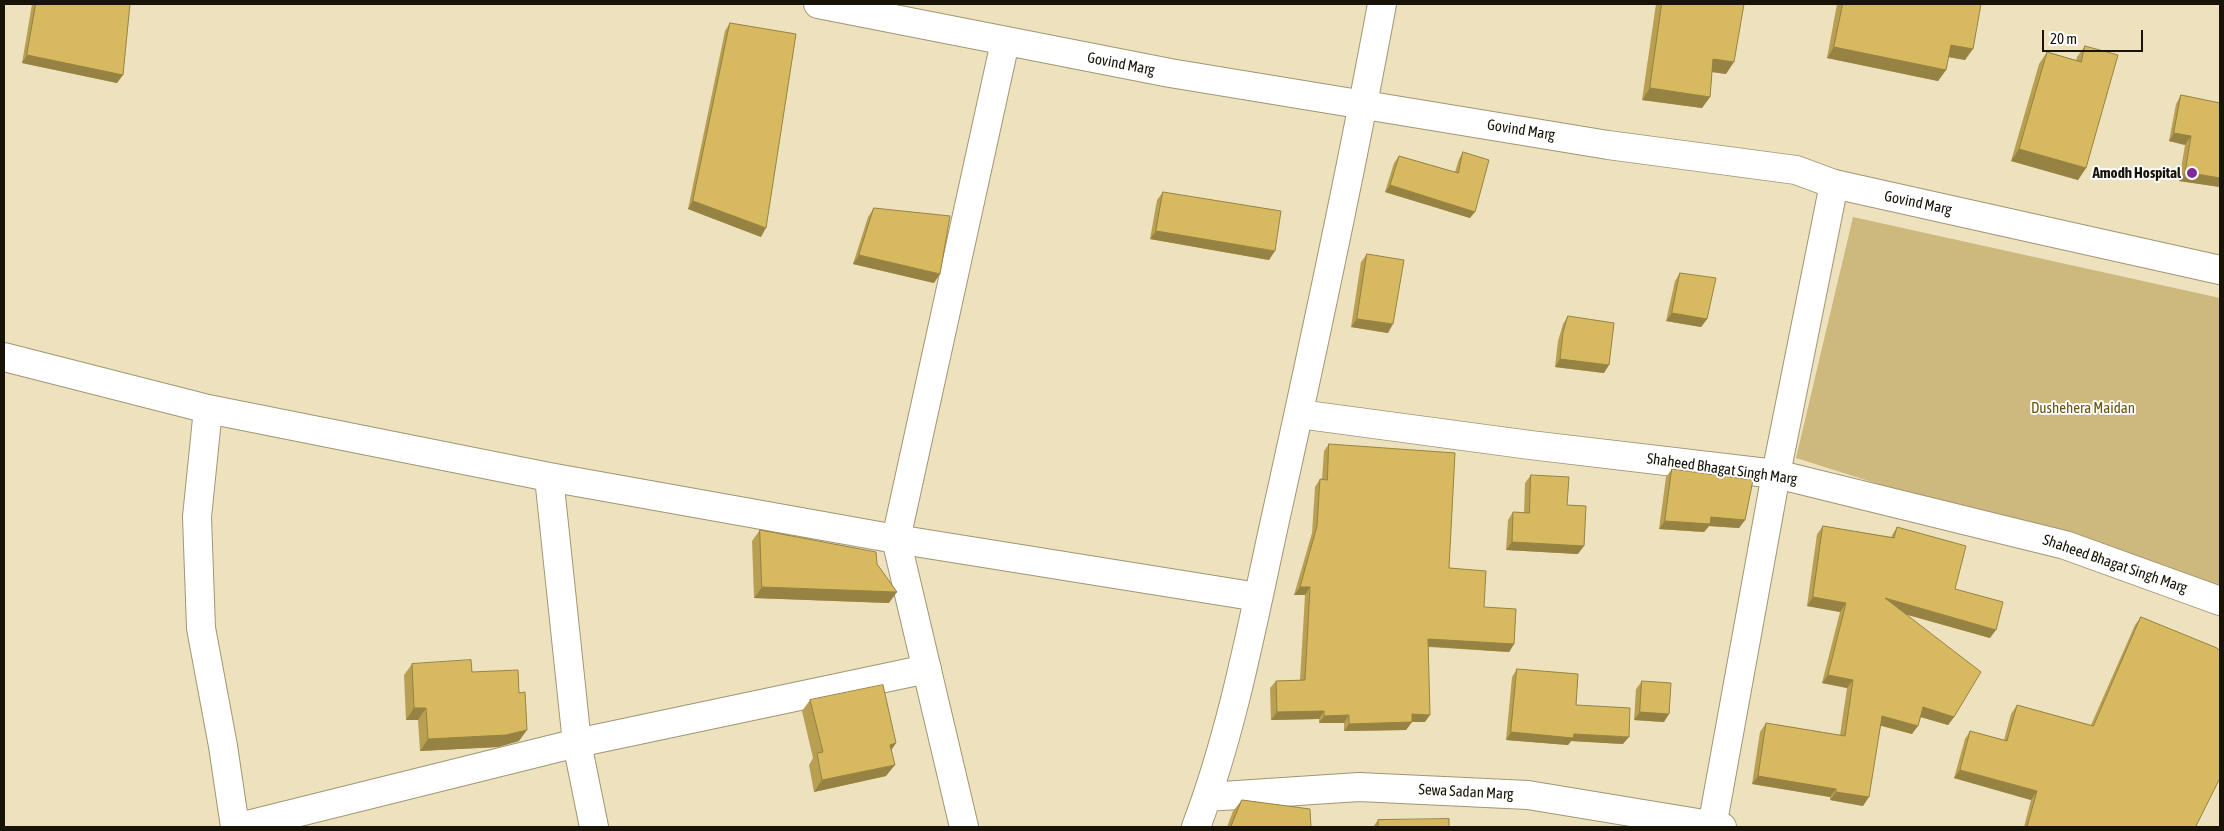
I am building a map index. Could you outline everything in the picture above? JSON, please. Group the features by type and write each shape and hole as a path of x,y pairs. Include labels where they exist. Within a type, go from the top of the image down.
{"street":[{"name":"Govind Marg","path":"818,4 1170,73 1608,145 1796,170 1834,184 2220,270"},
{"path":"1196,827 1208,797 1235,701 1299,414 1364,104 1382,4"},
{"path":"964,827 896,539 1005,42"},
{"path":"1715,826 1776,474 1834,184"},
{"path":"4,358 208,409 549,476 896,539 1258,597"},
{"path":"208,409 197,517 200,628 223,746 235,827"},
{"name":"Shaheed Bhagat Singh Marg","path":"1299,414 1776,474 2065,545 2220,601"},
{"path":"549,476 577,743 594,827"},
{"path":"239,827 577,743 927,669"},
{"name":"Sewa Sadan Marg","path":"1208,797 1360,787 1528,794 1715,826"}],"green space":[{"name":"Dushehera Maidan","path":"1853,217 2220,298 2220,601 2002,523 1796,458"}],"building":[{"path":"36,4 130,4 123,75 27,55"},
{"path":"1662,4 1744,4 1734,62 1713,59 1710,97 1650,88"},
{"path":"1843,4 1981,4 1973,49 1951,45 1946,70 1834,47"},
{"path":"730,23 796,34 766,228 693,201"},
{"path":"2085,46 2118,55 2086,168 2019,149 2047,52 2081,62"},
{"path":"2181,95 2220,103 2220,178 2185,172 2191,136 2174,133"},
{"path":"1463,152 1489,160 1475,212 1390,185 1399,156 1458,173"},
{"path":"1163,192 1281,211 1275,251 1156,231"},
{"path":"874,208 950,216 940,274 859,255"},
{"path":"1367,254 1404,260 1393,324 1357,319"},
{"path":"1680,273 1716,278 1707,319 1672,313"},
{"path":"1568,316 1614,323 1609,365 1560,359 1563,333"},
{"path":"1329,444 1455,453 1449,568 1486,571 1484,607 1516,609 1514,644 1428,639 1430,715 1412,714 1412,722 1349,724 1349,715 1324,716 1324,711 1277,712 1276,681 1305,680 1310,587 1300,587 1317,526 1320,479 1327,480"},
{"path":"1672,469 1753,480 1745,520 1711,517 1710,524 1665,521"},
{"path":"1531,475 1569,477 1567,505 1586,506 1584,546 1512,542 1513,512 1529,513"},
{"path":"1823,526 1894,538 1897,527 1966,546 1955,589 2003,602 1996,630 1885,598 1981,672 1954,717 1923,707 1918,726 1882,716 1869,797 1836,792 1836,789 1758,776 1766,723 1845,736 1853,680 1828,675 1846,603 1813,597"},
{"path":"760,530 876,552 877,564 897,592 762,587"},
{"path":"2141,617 2217,648 2220,651 2220,778 2196,826 2198,827 2027,827 2037,791 1960,770 1970,731 2007,741 2017,705 2093,726"},
{"path":"471,660 472,672 518,670 519,693 525,692 527,730 506,735 428,739 426,708 414,708 412,664"},
{"path":"1517,669 1578,674 1576,705 1630,708 1629,737 1574,734 1573,738 1511,732"},
{"path":"1642,681 1671,683 1669,714 1640,712"},
{"path":"883,685 896,743 890,745 895,765 822,780 817,753 823,752 810,700"},
{"path":"1242,800 1310,809 1311,827 1231,827"},
{"path":"1449,819 1449,827 1378,827 1378,820"}],"place":[{"name":"Amodh Hospital","path":"2192,173"}]}
